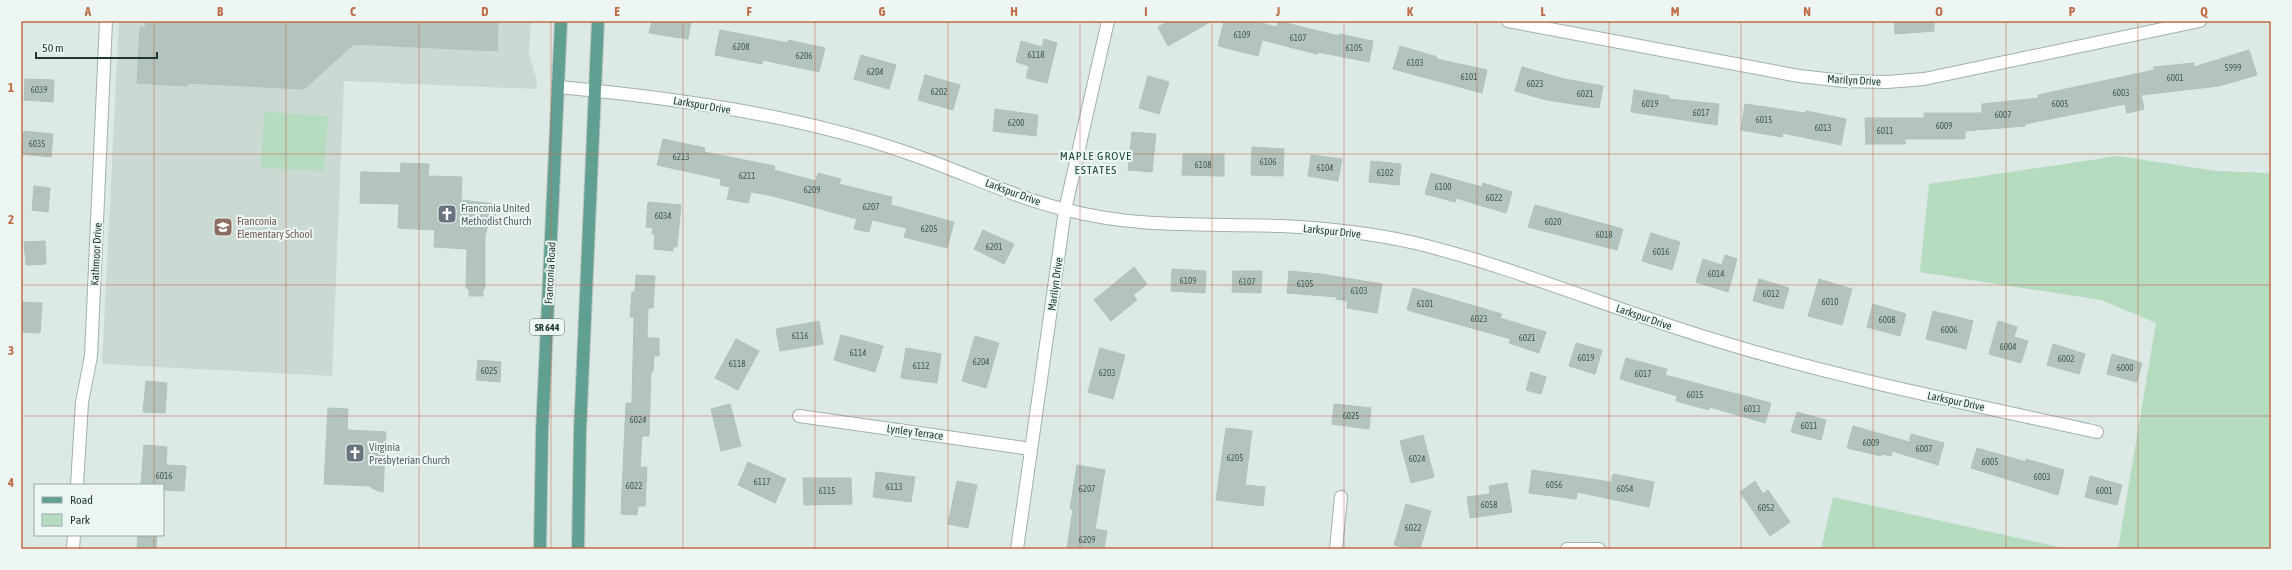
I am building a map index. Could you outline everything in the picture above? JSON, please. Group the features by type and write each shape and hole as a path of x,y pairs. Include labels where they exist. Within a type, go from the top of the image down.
{"main road":[{"name":"Franconia Road","path":"540,549 542,432 561,21"},
{"path":"578,549 580,431 598,21"}],"street":[{"name":"Kathmoor Drive","path":"77,484 82,402 91,356 106,21"},
{"name":"Marilyn Drive","path":"1017,549 1065,210 1108,21"},
{"name":"Marilyn Drive","path":"1508,21 1538,24 1799,76 1844,81 1887,82 1924,79 1964,72 2200,21"},
{"name":"Larkspur Drive","path":"559,87 638,94 832,130 902,151 1065,210 1123,221 1157,224 1310,228 1364,234 1414,243 1491,265 1712,340 1794,364 2097,432"},
{"name":"Lynley Terrace","path":"799,416 1031,449"},
{"path":"1336,549 1341,497"},
{"path":"73,549 74,536"},
{"path":"1567,549 1600,549"}],"shaded area":[{"name":"Franconia Elementary School","path":"119,21 531,21 529,54 537,81 536,89 344,81 332,376 102,364"}],"green space":[{"path":"264,112 328,116 324,171 261,168"},
{"path":"2118,156 2216,171 2271,173 2271,545 2268,549 2118,549 2156,323 2101,300 1920,272 1929,184"},
{"path":"1833,497 2068,549 1821,549"}],"building":[{"path":"146,21 498,21 497,51 354,44 304,89 187,83 187,86 137,83 140,27 145,28"},
{"path":"652,21 691,21 688,39 649,33"},
{"path":"1169,21 1212,21 1168,46 1158,27"},
{"path":"1224,21 1253,21 1277,27 1278,21 1339,36 1339,34 1373,41 1369,62 1318,52 1317,54 1262,40 1258,56 1218,46"},
{"path":"1894,21 1934,21 1934,31 1895,34"},
{"path":"720,30 788,43 788,40 825,48 819,72 763,60 762,64 715,55"},
{"path":"1044,39 1057,43 1047,83 1026,78 1029,66 1016,62 1021,41 1042,47"},
{"path":"1400,46 1437,57 1436,59 1487,70 1482,93 1393,69"},
{"path":"2249,50 2257,75 2219,86 2141,95 2144,109 2127,113 2125,104 2025,124 2025,126 1965,131 1965,139 1905,139 1905,144 1866,144 1865,118 1924,118 1924,113 1982,113 1982,104 2039,98 2038,95 2154,70 2154,67 2194,63 2194,67"},
{"path":"861,55 896,65 889,89 854,79"},
{"path":"1522,67 1564,79 1603,86 1599,108 1547,100 1515,91"},
{"path":"925,75 960,85 953,110 918,100"},
{"path":"1148,76 1169,82 1159,114 1139,108"},
{"path":"25,79 54,80 53,102 24,100"},
{"path":"1634,90 1669,96 1669,99 1719,104 1717,125 1631,112"},
{"path":"1745,104 1805,113 1806,111 1846,119 1841,145 1783,133 1782,137 1741,130"},
{"path":"995,109 1038,115 1036,136 993,131"},
{"path":"24,131 53,134 51,157 21,154"},
{"path":"1132,132 1156,134 1152,172 1128,170"},
{"path":"663,139 705,148 704,152 775,166 774,170 816,181 818,173 841,179 839,184 892,197 891,205 954,222 947,248 904,237 907,228 872,220 869,232 854,229 857,219 773,196 751,192 748,203 727,199 730,187 720,185 721,179 657,165"},
{"path":"1252,147 1284,149 1283,176 1251,175"},
{"path":"1183,154 1224,154 1224,176 1182,175"},
{"path":"1311,155 1342,159 1338,181 1308,176"},
{"path":"1371,161 1401,164 1399,185 1369,182"},
{"name":"Franconia United Methodist Church","path":"401,163 429,164 428,176 462,177 461,200 496,204 495,225 488,225 485,236 485,289 483,289 483,296 469,296 469,289 466,288 467,249 434,247 435,230 398,228 399,204 360,203 361,172 400,173"},
{"path":"1431,173 1482,187 1483,183 1512,192 1506,213 1456,198 1455,202 1425,194"},
{"path":"34,186 50,188 48,212 32,210"},
{"path":"648,202 681,205 677,247 673,247 673,251 654,249 655,234 652,234 653,228 646,227"},
{"path":"1535,205 1623,229 1617,250 1528,227"},
{"path":"983,230 1014,244 1004,264 974,249"},
{"path":"1651,233 1680,242 1672,270 1642,261"},
{"path":"45,241 46,264 26,265 24,242"},
{"path":"1725,255 1737,259 1728,292 1696,282 1703,259 1722,265"},
{"path":"1134,267 1147,284 1133,295 1137,300 1111,321 1094,300"},
{"path":"1172,269 1206,271 1205,293 1171,291"},
{"path":"1233,271 1262,271 1261,293 1232,292"},
{"path":"1289,271 1321,274 1382,284 1377,313 1347,308 1348,301 1336,299 1337,297 1287,293"},
{"path":"636,275 655,276 653,308 648,308 647,338 659,338 659,356 654,356 653,371 651,371 649,436 642,436 640,467 647,467 645,506 638,506 637,515 621,514 626,403 632,403 634,317 630,317 632,292 635,292"},
{"path":"1759,279 1789,288 1783,309 1753,301"},
{"path":"1819,279 1852,289 1842,325 1808,316"},
{"path":"1413,288 1502,314 1500,318 1546,332 1539,353 1509,343 1511,339 1407,310"},
{"path":"21,302 42,303 40,333 21,332"},
{"path":"1873,304 1906,314 1900,336 1867,327"},
{"path":"1933,311 1973,321 1966,349 1926,339"},
{"path":"819,321 823,344 780,351 776,329"},
{"path":"1998,321 2017,327 2014,337 2028,341 2021,363 1989,354"},
{"path":"841,335 883,346 875,372 834,360"},
{"path":"975,336 999,343 986,388 962,381"},
{"path":"736,339 759,351 738,390 715,378"},
{"path":"1576,343 1602,350 1595,374 1569,366"},
{"path":"2053,344 2085,354 2079,374 2047,365"},
{"path":"906,348 941,354 937,383 901,378"},
{"path":"1100,348 1125,355 1113,399 1088,392"},
{"path":"2112,354 2142,363 2137,382 2107,374"},
{"path":"1626,358 1667,369 1665,375 1771,403 1765,423 1710,407 1709,410 1676,401 1677,396 1620,379"},
{"path":"478,360 501,362 500,382 476,380"},
{"path":"1531,372 1546,377 1541,394 1526,390"},
{"path":"146,381 167,383 165,413 143,412"},
{"path":"730,404 741,446 721,451 711,409"},
{"path":"1334,404 1371,408 1369,429 1332,424"},
{"name":"Virginia Presbyterian Church","path":"328,408 348,409 347,430 386,432 383,492 373,489 370,486 324,484"},
{"path":"1797,412 1826,420 1821,440 1791,432"},
{"path":"1853,426 1909,442 1911,434 1944,443 1938,465 1892,451 1891,456 1882,454 1881,456 1847,448"},
{"path":"1226,428 1252,431 1245,485 1265,487 1263,506 1216,500"},
{"path":"1423,435 1434,477 1411,483 1400,441"},
{"path":"144,445 167,447 166,465 186,466 184,491 164,490 164,484 141,484"},
{"path":"1977,448 2026,462 2026,459 2064,470 2058,495 1971,468"},
{"path":"748,462 786,479 775,503 738,485"},
{"path":"1077,465 1105,470 1095,529 1107,531 1104,549 1067,549 1073,509 1070,509"},
{"path":"1532,470 1611,482 1613,474 1654,482 1649,507 1577,492 1576,499 1529,493"},
{"path":"876,472 915,477 911,502 873,497"},
{"path":"2090,476 2122,485 2117,505 2085,497"},
{"path":"803,478 851,478 852,504 804,505"},
{"path":"957,481 977,485 968,528 948,524"},
{"path":"1755,481 1763,494 1768,490 1790,522 1770,536 1740,492"},
{"path":"1507,483 1512,512 1470,518 1467,497 1490,494 1489,486"},
{"path":"1406,504 1431,511 1420,549 1409,549 1394,545"},
{"path":"138,536 157,536 156,549 137,549"}],"place":[{"name":"Franconia United Methodist Church","path":"447,214"},
{"name":"Franconia Elementary School","path":"223,227"},
{"name":"Virginia Presbyterian Church","path":"355,453"}],"district":[{"name":"MAPLE GROVE ESTATES","path":"1096,163"}]}
